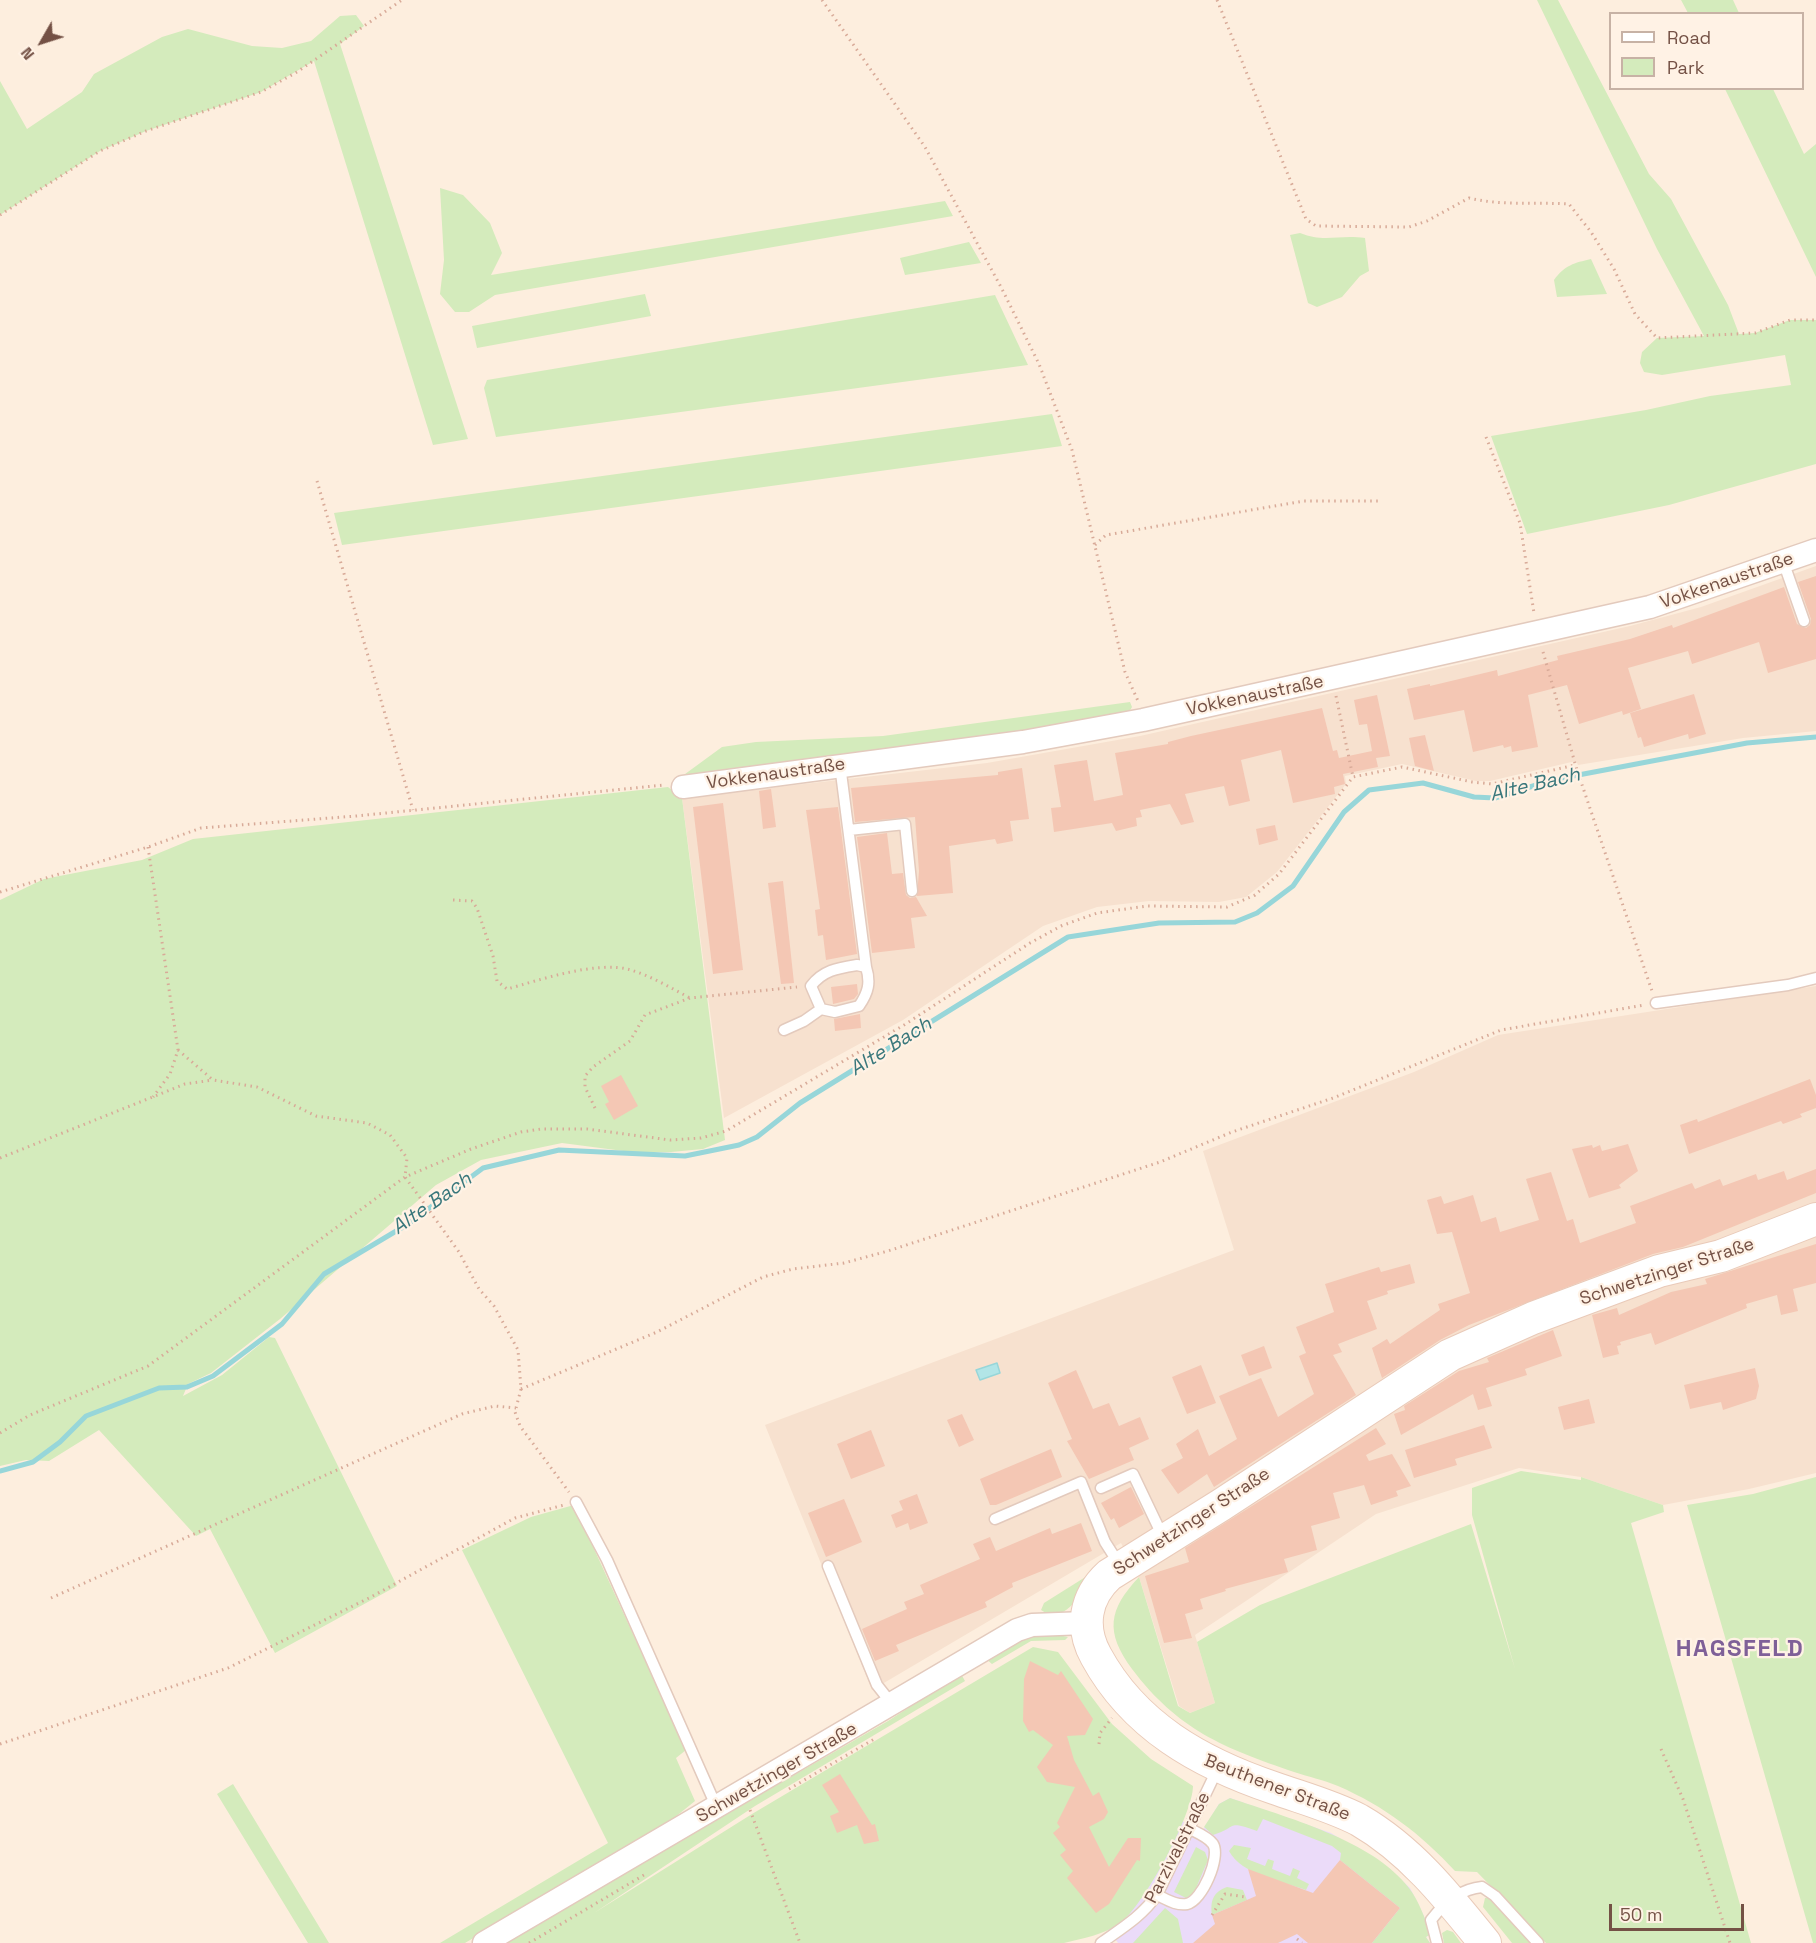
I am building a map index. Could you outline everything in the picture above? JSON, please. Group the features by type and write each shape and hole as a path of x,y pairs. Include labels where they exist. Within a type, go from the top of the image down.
{"main road":[{"name":"Schwetzinger Straße","path":"1086,1623 1086,1611 1100,1583 1121,1567 1428,1368 1471,1344 1659,1271 1721,1256 1816,1219"},
{"name":"Beuthener Straße","path":"1086,1623 1088,1638 1100,1664 1134,1708 1169,1740 1219,1767 1358,1820 1402,1851 1450,1901 1485,1943"}],"street":[{"name":"Vokkenaustraße","path":"683,787 1023,742 1143,720 1538,634 1650,607 1816,550"},
{"name":"Schwetzinger Straße","path":"484,1943 1026,1626 1086,1623"}],"lane":[{"path":"1783,561 1804,621"},
{"path":"784,1030 804,1021 821,1009 835,1012 860,1006 868,994 869,976 840,765"},
{"path":"849,830 905,824 912,891"},
{"path":"821,1009 811,986 817,977 828,971 857,965 866,967"},
{"path":"1656,1003 1788,985 1816,978"},
{"path":"1101,1488 1133,1474 1164,1540"},
{"path":"995,1519 1081,1482 1105,1542 1121,1567"},
{"path":"576,1502 607,1560 717,1808"},
{"path":"828,1566 877,1685 892,1704"},
{"name":"Parzivalstraße","path":"1101,1943 1128,1926 1145,1911 1157,1894 1219,1767"},
{"path":"1157,1894 1176,1904 1189,1904 1199,1897 1215,1862 1215,1846 1209,1839 1190,1829"},
{"path":"1437,1943 1431,1920 1465,1890 1482,1887 1495,1896 1538,1943"}],"path":[{"path":"0,215 100,151 146,131 261,92 297,72 402,0"},
{"path":"822,0 925,147 1040,364 1072,450 1125,672 1137,695 1143,720"},
{"path":"1217,0 1306,219 1316,226 1409,227 1426,221 1469,198 1491,203 1569,204 1592,232 1614,269 1635,314 1657,338 1755,333 1790,320 1816,320"},
{"path":"521,1389 657,1332 763,1277 793,1269 844,1263 888,1251 1160,1162 1233,1132 1332,1098 1502,1030 1656,1003 1575,765 1538,634 1520,523 1485,437"},
{"path":"317,481 413,810"},
{"path":"1095,545 1106,535 1304,501 1381,501"},
{"path":"1332,679 1353,777"},
{"path":"0,1433 30,1415 148,1366 405,1177 495,1140 541,1130 587,1129 670,1140 701,1138 726,1131 904,1025 1030,943 1061,926 1097,913 1148,906 1227,907 1255,895 1279,874 1353,777 1402,767 1472,783 1492,783 1575,765"},
{"path":"0,892 148,847 201,828 413,810 670,784 683,787"},
{"path":"148,847 177,1050 170,1074 153,1097"},
{"path":"453,900 472,902 477,908 493,956 498,981 507,989 573,972 615,967 630,970 690,998"},
{"path":"595,1108 585,1087 585,1076 593,1067 610,1058 630,1041 645,1015 690,998 811,986"},
{"path":"177,1050 213,1080"},
{"path":"0,1158 185,1084 213,1080 257,1087 316,1116 367,1123 390,1135 407,1158 405,1177 437,1218 518,1350 521,1389 516,1408 520,1426 576,1502 515,1518 369,1598 228,1668 0,1744"},
{"path":"51,1598 462,1414 495,1406 516,1408"},
{"path":"1099,1744 1100,1733 1108,1723"},
{"path":"1660,1749 1683,1799 1731,1943"},
{"path":"743,1792 800,1943"},
{"path":"1222,1889 1225,1894"},
{"path":"1225,1894 1246,1896"},
{"path":"1212,1915 1225,1894"},
{"path":"1297,1939 1302,1943"}],"shaded area":[{"path":"1816,566 1816,731 1743,738 1578,765 1576,761 1490,781 1476,781 1402,764 1345,776 1346,784 1277,872 1246,897 1219,902 1149,901 1097,907 1043,926 903,1020 724,1118 682,798 987,763 1140,736 1630,626 1701,607"},
{"path":"1816,986 1816,1473 1749,1489 1663,1505 1581,1477 1519,1468 1376,1514 1195,1635 1215,1703 1190,1713 1179,1706 1139,1577 1121,1543 872,1690 765,1425 1234,1250 1203,1151 1414,1072 1498,1035"},
{"path":"1230,1798 1331,1833 1390,1869 1410,1888 1431,1934 1426,1937 1430,1943 1118,1943 1096,1913 1152,1801 1201,1833 1219,1804"}],"green space":[{"path":"1537,0 1558,0 1649,174 1671,199 1728,305 1739,334 1755,333 1790,320 1816,320 1816,464 1669,505 1527,534 1491,436 1646,410 1710,396 1791,385 1785,355 1662,375 1644,372 1640,363 1642,352 1657,338 1704,336 1657,249"},
{"path":"1681,0 1733,0 1739,12 1687,12"},
{"path":"356,15 364,26 340,44 468,439 433,445 314,61 261,92 146,131 100,151 0,215 0,81 27,129 82,92 94,74 162,37 188,29 252,46 282,48 311,41 340,16"},
{"path":"1725,90 1773,90 1804,154 1816,144 1816,277"},
{"path":"440,188 463,195 490,223 502,253 491,275 945,201 953,216 495,295 469,312 455,312 440,294 444,260"},
{"path":"1300,233 1325,238 1365,238 1369,271 1360,276 1342,297 1317,307 1308,303 1290,235"},
{"path":"969,242 981,263 905,275 900,258"},
{"path":"1591,259 1607,294 1557,297 1554,280 1558,275 1570,265"},
{"path":"645,294 651,316 477,348 472,326"},
{"path":"995,295 1028,365 496,437 484,388 487,380"},
{"path":"1052,414 1062,446 342,545 334,513"},
{"path":"1130,702 1132,707 1128,714 996,736 681,777 722,747 756,742 883,736"},
{"path":"668,787 682,798 725,1140 703,1149 671,1152 631,1152 562,1143 481,1160 436,1185 280,1319 211,1373 188,1384 183,1396 222,1375 269,1337 275,1338 397,1586 275,1653 210,1529 196,1536 99,1430 49,1461 26,1460 0,1466 0,900 44,879 142,860 193,839"},
{"path":"1521,1471 1581,1480 1581,1477 1663,1505 1664,1512 1631,1523 1751,1943 1546,1943 1477,1872 1455,1871 1415,1833 1386,1812 1333,1784 1294,1772 1224,1745 1185,1722 1149,1690 1132,1669 1117,1644 1114,1632 1116,1611 1121,1600 1139,1577 1178,1706 1190,1713 1215,1703 1197,1642 1260,1605 1471,1524 1515,1669 1472,1515 1472,1488"},
{"path":"1816,1477 1816,1943 1813,1943 1687,1505 1753,1494"},
{"path":"574,1505 686,1750 676,1758 695,1801 669,1822 465,1943 440,1943 608,1843 462,1550 531,1517"},
{"path":"1095,1571 1080,1595 1067,1610 1050,1614 1041,1610 1044,1603"},
{"path":"1054,1634 1068,1637 1065,1640 1031,1641 992,1664 986,1659 1028,1636"},
{"path":"1033,1647 1058,1652 1112,1724 1151,1759 1193,1786 1185,1817 1166,1859 1142,1898 1114,1927 1093,1936 1064,1943 502,1943 888,1721 961,1674 965,1681 755,1806 594,1913 752,1814"},
{"path":"233,1784 329,1943 308,1943 217,1794"},
{"path":"1230,1798 1327,1832 1374,1856 1393,1871 1413,1893 1431,1934 1426,1937 1430,1943 1372,1943 1400,1908 1340,1860 1341,1853 1332,1846 1263,1819 1257,1831 1236,1825 1213,1835 1204,1827 1219,1804"},
{"path":"1234,1845 1251,1848 1247,1859 1265,1866 1268,1859 1274,1861 1272,1869 1290,1876 1293,1868 1300,1871 1297,1878 1309,1884 1306,1890 1252,1872 1235,1859 1229,1851"},
{"path":"1196,1847 1205,1852 1208,1860 1194,1893 1186,1898 1174,1892"},
{"path":"1227,1887 1243,1890 1247,1900 1212,1915 1214,1898 1218,1892"},
{"path":"1485,1898 1490,1898 1534,1943 1512,1943 1483,1907"},
{"path":"1165,1908 1178,1919 1183,1943 1133,1943"},
{"path":"1447,1930 1453,1932 1461,1943 1444,1943 1442,1933"}],"water":[{"path":"997,1363 1000,1373 980,1380 976,1370"}],"building":[{"path":"1816,576 1816,659 1768,673 1759,642 1692,664 1688,651 1628,668 1641,709 1623,715 1622,711 1579,724 1567,685 1528,695 1538,747 1512,752 1511,746 1504,748 1503,745 1473,752 1464,710 1414,720 1407,689 1430,684 1430,686 1497,670 1498,676 1558,660 1557,656 1630,639 1672,625 1673,628 1784,587 1797,624 1806,628 1810,625 1811,619 1798,582"},
{"path":"1694,694 1706,734 1689,739 1688,734 1644,747 1641,737 1638,738 1630,713"},
{"path":"1377,695 1390,756 1376,758 1378,767 1343,774 1345,784 1334,787 1335,794 1293,803 1281,750 1241,760 1250,801 1229,806 1224,786 1185,794 1194,822 1181,825 1170,804 1140,810 1142,817 1136,818 1137,826 1116,831 1112,823 1054,832 1051,808 1061,807 1054,765 1087,760 1094,801 1123,795 1115,753 1168,744 1168,742 1191,736 1322,708 1333,751 1337,750 1339,758 1372,751 1367,724 1359,725 1354,700"},
{"path":"1425,735 1434,771 1415,766 1409,738"},
{"path":"1022,768 1029,819 1010,821 1013,841 997,844 995,839 949,846 953,893 917,896 919,871 915,817 855,822 851,788 998,775 998,772"},
{"path":"771,789 776,827 763,829 759,791"},
{"path":"723,803 743,970 713,974 693,807"},
{"path":"838,807 857,954 826,960 823,935 818,936 815,910 820,909 806,810"},
{"path":"1275,825 1278,840 1259,845 1256,829"},
{"path":"887,833 892,874 903,873 906,895 910,898 916,897 927,916 911,918 915,948 872,953 857,837"},
{"path":"783,881 794,983 781,984 768,883"},
{"path":"857,984 858,994 854,999 833,1004 831,987"},
{"path":"860,1014 861,1028 835,1031 834,1019"},
{"path":"621,1075 638,1106 614,1120 605,1104 609,1102 601,1086"},
{"path":"1810,1079 1816,1095 1816,1108 1800,1114 1802,1117 1783,1124 1781,1121 1689,1154 1680,1125 1697,1119 1698,1122"},
{"path":"1628,1144 1638,1171 1619,1185 1621,1188 1589,1198 1572,1149 1592,1145 1593,1148 1600,1145 1602,1151"},
{"path":"1816,1169 1816,1193 1683,1247 1653,1254 1469,1325 1440,1340 1382,1378 1372,1348 1387,1339 1390,1344 1440,1310 1438,1304 1470,1293 1452,1232 1437,1234 1427,1200 1441,1196 1444,1204 1473,1195 1481,1222 1496,1217 1500,1232 1539,1220 1526,1179 1551,1172 1567,1221 1573,1219 1580,1243 1636,1223 1630,1206 1692,1183 1695,1189 1720,1179 1723,1186 1756,1174 1758,1180 1784,1171 1787,1180"},
{"path":"1816,1244 1816,1283 1793,1289 1798,1311 1781,1315 1777,1295 1746,1304 1747,1308 1655,1345 1651,1333 1620,1342 1621,1345 1617,1346 1619,1354 1603,1358 1592,1315 1617,1308 1619,1315 1671,1292 1707,1284 1705,1279"},
{"path":"1410,1264 1415,1283 1387,1291 1388,1294 1367,1301 1377,1329 1338,1344 1342,1352 1333,1355 1356,1395 1214,1487 1207,1474 1178,1494 1161,1470 1183,1458 1176,1444 1198,1429 1209,1456 1237,1439 1219,1396 1261,1378 1278,1417 1314,1394 1299,1356 1306,1353 1296,1327 1334,1312 1325,1284 1379,1267 1381,1272"},
{"path":"1553,1330 1562,1356 1525,1369 1527,1375 1486,1388 1492,1406 1478,1410 1473,1394 1401,1435 1394,1414 1405,1410 1404,1406 1459,1371 1489,1362 1487,1358"},
{"path":"1264,1346 1272,1368 1249,1376 1241,1355"},
{"path":"1201,1365 1216,1403 1187,1414 1172,1377"},
{"path":"1755,1368 1759,1386 1756,1399 1723,1410 1721,1402 1690,1409 1684,1385"},
{"path":"1076,1370 1093,1409 1109,1403 1119,1426 1140,1417 1149,1439 1129,1448 1134,1460 1089,1479 1067,1441 1072,1439 1048,1383"},
{"path":"1589,1399 1595,1423 1564,1430 1558,1407"},
{"path":"962,1414 974,1440 959,1447 947,1420"},
{"path":"1484,1425 1492,1448 1455,1459 1457,1465 1414,1478 1405,1450"},
{"path":"1376,1428 1386,1444 1366,1455 1369,1461 1392,1454 1411,1486 1396,1491 1398,1496 1371,1505 1364,1485 1333,1493 1340,1518 1311,1526 1317,1550 1284,1559 1288,1572 1225,1589 1226,1591 1200,1599 1203,1609 1185,1614 1192,1638 1164,1643 1145,1576 1189,1562 1185,1548"},
{"path":"871,1430 885,1466 851,1479 837,1444"},
{"path":"1051,1449 1062,1477 996,1505 990,1505 980,1479"},
{"path":"1131,1487 1144,1514 1119,1528 1114,1518 1111,1520 1101,1503"},
{"path":"917,1494 928,1523 910,1530 908,1523 896,1528 891,1515 903,1510 899,1501"},
{"path":"844,1499 862,1542 826,1557 808,1513"},
{"path":"1081,1523 1092,1551 1012,1583 1013,1587 985,1602 987,1607 896,1645 899,1651 875,1661 862,1629 907,1609 904,1602 924,1594 920,1585 980,1559 973,1544 990,1537 996,1551 1050,1528 1052,1534"},
{"path":"1030,1661 1058,1675 1061,1671 1093,1719 1085,1735 1067,1736 1074,1760 1093,1796 1099,1792 1108,1812 1104,1819 1089,1827 1109,1867 1128,1838 1141,1838 1140,1861 1137,1860 1109,1904 1096,1913 1067,1878 1073,1871 1060,1855 1066,1850 1053,1833 1060,1827 1057,1823 1075,1787 1047,1782 1037,1767 1053,1745 1033,1730 1029,1732 1023,1721 1024,1679"},
{"path":"840,1774 872,1825 875,1824 879,1841 864,1844 857,1825 837,1833 830,1816 839,1812 822,1785"},
{"path":"1340,1860 1400,1908 1372,1943 1308,1943 1297,1934 1278,1943 1193,1943 1215,1924 1212,1915 1256,1896 1248,1869 1313,1893"}],"waterway":[{"name":"Alte Bach","path":"0,1471 33,1462 60,1442 86,1416 159,1388 187,1387 213,1376 282,1324 324,1274 408,1224 483,1168 559,1150 685,1156 739,1145 757,1137 800,1103 1068,937 1159,923 1235,922 1257,913 1293,886 1344,812 1369,790 1423,783 1474,797 1495,798 1552,780 1747,743 1816,737"}],"district":[{"name":"HAGSFELD","path":"1740,1649"}]}
